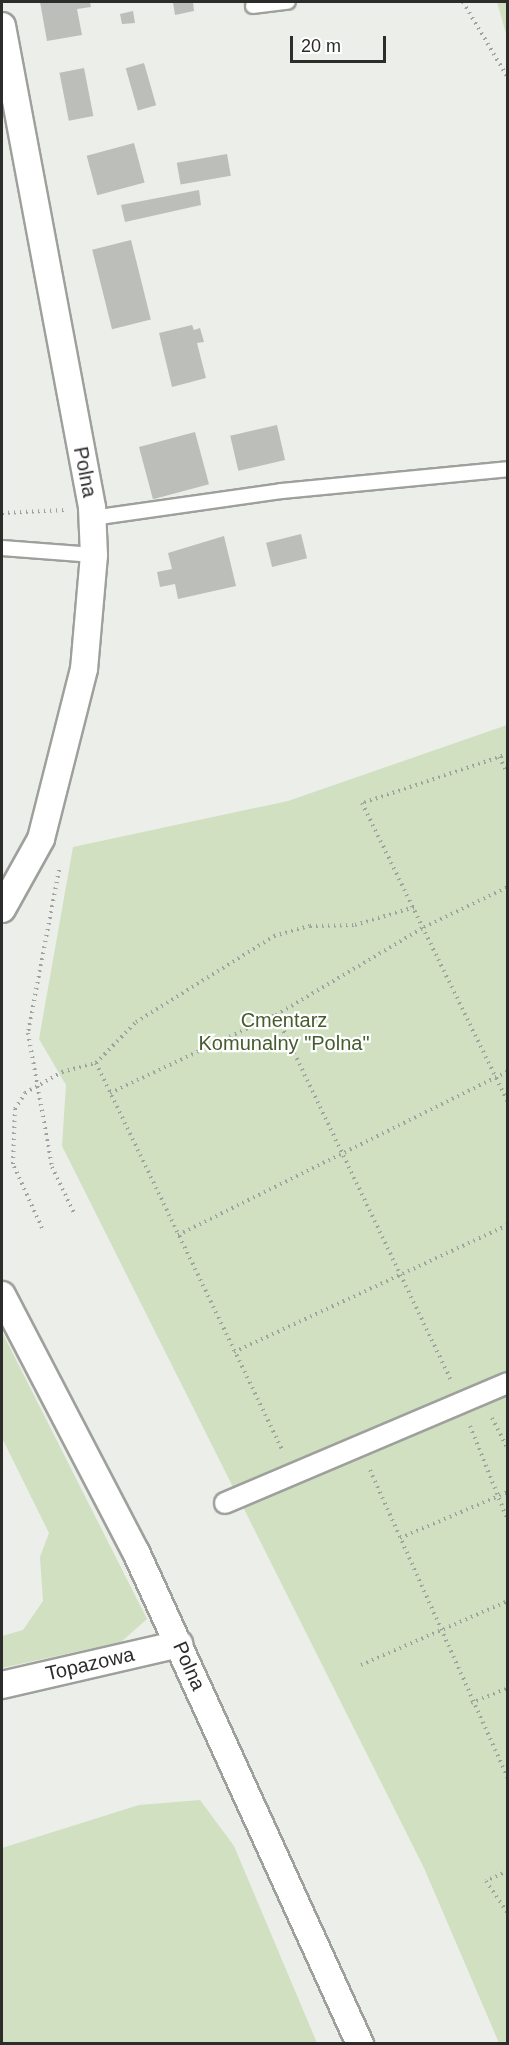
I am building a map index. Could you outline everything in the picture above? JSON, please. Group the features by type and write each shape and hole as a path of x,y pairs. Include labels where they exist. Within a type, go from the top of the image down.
{"street":[{"name":"Polna","path":"2,26 92,513 94,555 84,669 37,851 2,909"},
{"name":"Polna","path":"2,1295 179,1644 360,2043"},
{"path":"225,1503 507,1383"},
{"name":"Topazowa","path":"2,1684 179,1644"}],"lane":[{"path":"253,6 288,2"},
{"path":"92,513 281,491 507,469"},
{"path":"2,548 94,555"}],"path":[{"path":"463,2 507,78"},
{"path":"2,513 92,513"},
{"path":"507,754 362,803 507,1102"},
{"path":"499,757 507,774"},
{"path":"37,851 60,862 28,1033 39,1084 52,1167 74,1213"},
{"path":"111,1093 276,1015 424,927 507,887"},
{"path":"42,1228 13,1164 15,1109 39,1084 96,1063 136,1022 274,936 310,926 355,925 414,907"},
{"path":"276,1015 345,1150 461,1403 507,1521"},
{"path":"96,1063 177,1236 294,1474"},
{"path":"177,1236 507,1071"},
{"path":"234,1353 507,1226"},
{"path":"480,1395 507,1450"},
{"path":"360,1446 471,1703 507,1779"},
{"path":"400,1538 507,1492"},
{"path":"361,1665 507,1601"},
{"path":"471,1703 507,1688"},
{"path":"507,1871 486,1881 507,1914"}],"green space":[{"path":"497,2 507,2 507,37"},
{"name":"Cmentarz Komunalny \"Polna\"","path":"507,725 507,2043 499,2043 424,1868 62,1146 66,1085 39,1039 73,847 288,801"},
{"path":"2,1332 147,1619 121,1642 2,1668 2,1636 23,1630 43,1601 40,1557 49,1533 2,1438"},
{"path":"200,1800 234,1846 317,2043 2,2043 2,1848 139,1805"}],"building":[{"path":"40,2 90,2 91,7 77,9 82,35 47,41"},
{"path":"173,2 193,2 194,11 175,15"},
{"path":"133,11 135,23 122,24 120,14"},
{"path":"144,63 156,105 138,111 126,68"},
{"path":"84,68 93,116 69,121 59,73"},
{"path":"134,143 145,183 97,195 87,156"},
{"path":"227,154 231,176 181,185 177,163"},
{"path":"199,190 201,205 125,222 121,205"},
{"path":"131,240 151,320 112,329 92,250"},
{"path":"192,325 194,330 200,328 204,342 197,343 206,378 172,387 159,333"},
{"path":"277,425 285,460 238,471 230,436"},
{"path":"195,432 209,484 153,499 139,447"},
{"path":"301,534 307,558 272,567 266,543"},
{"path":"224,536 236,586 178,599 175,584 160,587 157,572 172,569 168,553"}]}
